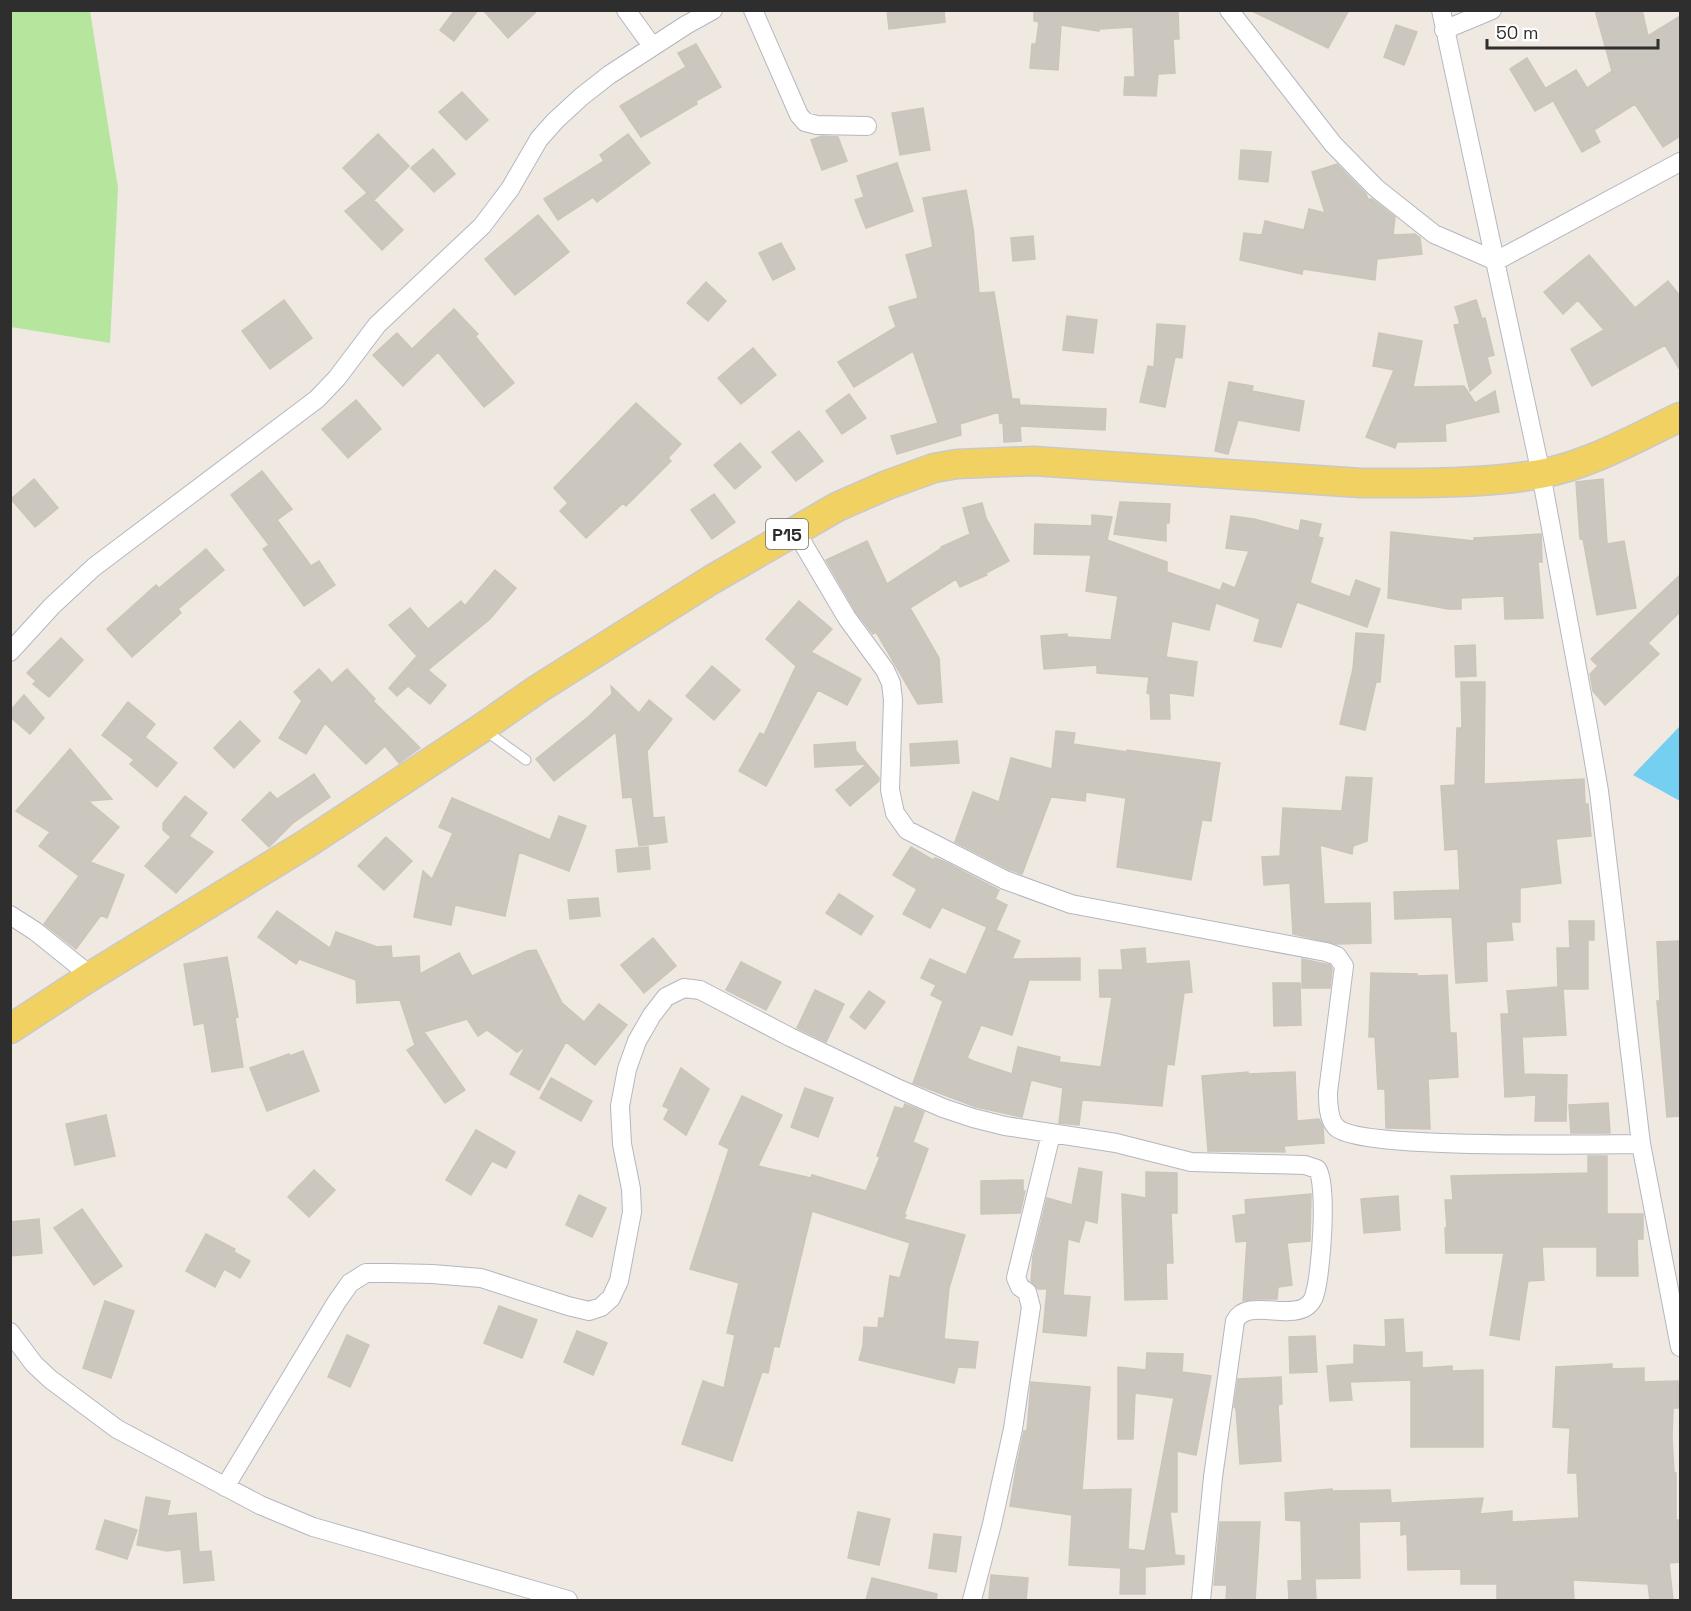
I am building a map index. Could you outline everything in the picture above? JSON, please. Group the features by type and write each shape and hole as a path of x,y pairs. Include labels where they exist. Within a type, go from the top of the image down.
{"main road":[{"name":"P15","path":"10,1029 91,976 242,885 596,652 795,530 837,507 902,479 934,468 974,463 1033,461 1361,483 1472,480 1541,474 1583,461 1680,417"}],"street":[{"path":"626,10 652,46"},
{"path":"10,652 52,606 94,567 317,399 337,378 377,326 482,226 510,189 539,139 581,97 652,46 713,10"},
{"path":"753,10 799,114 805,122 817,125 867,126"},
{"path":"1229,10 1334,144 1377,188 1434,234 1496,261"},
{"path":"1440,10 1541,474 1599,791 1641,1144 1680,1347"},
{"path":"1444,30 1492,10"},
{"path":"1496,261 1680,162"},
{"path":"795,530 847,618 885,670 891,683 893,700 890,790 895,813 907,831 1005,880 1071,904 1326,951 1337,956 1344,966 1328,1092 1329,1109 1335,1126 1346,1133 1411,1143 1641,1144"},
{"path":"10,915 35,931 91,976"},
{"path":"225,1487 336,1303 350,1283 366,1273 432,1274 481,1278 589,1311 601,1307 611,1298 619,1281 632,1212 631,1189 622,1144 620,1106 627,1069 637,1041 652,1015 666,997 684,988 700,990 790,1037 944,1108 1005,1126 1116,1143 1191,1162 1311,1166 1317,1169 1322,1180 1322,1228 1315,1294 1304,1308 1269,1312 1250,1310 1241,1313 1235,1321 1213,1477 1202,1600"},
{"path":"972,1600 1013,1429 1031,1307 1027,1292 1020,1287 1016,1278 1051,1134"},
{"path":"10,1332 34,1364 50,1379 117,1429 260,1505 313,1527 568,1600"}],"lane":[{"path":"482,728 526,760"}],"green space":[{"path":"10,11 90,11 118,188 110,343 11,327"}],"water":[{"path":"1680,726 1680,801 1633,775"}],"building":[{"path":"455,10 478,10 454,41 440,30"},
{"path":"483,10 538,10 508,38"},
{"path":"887,10 944,10 945,22 889,29"},
{"path":"1034,10 1178,10 1179,39 1173,39 1175,73 1158,74 1156,96 1124,95 1125,77 1135,77 1133,27 1099,29 1099,31 1061,25 1058,70 1030,68 1032,44 1036,44 1039,22 1034,21"},
{"path":"1250,10 1349,10 1328,48"},
{"path":"1595,10 1642,10 1648,36 1680,16 1680,136 1663,147 1635,104 1594,130 1600,142 1582,152 1546,88 1576,70 1587,88 1612,71"},
{"path":"1396,25 1417,32 1404,65 1384,57"},
{"path":"696,44 721,87 641,137 620,106 686,67 678,53"},
{"path":"1527,58 1553,101 1535,111 1510,69"},
{"path":"462,92 488,120 466,140 439,112"},
{"path":"923,108 930,150 900,155 892,113"},
{"path":"378,134 409,166 374,200 343,168"},
{"path":"628,134 650,163 597,202 593,197 558,220 544,199 604,161 600,155"},
{"path":"822,136 838,137 847,161 822,170 811,140"},
{"path":"433,149 455,174 434,192 411,168"},
{"path":"1241,150 1271,152 1268,182 1239,179"},
{"path":"897,163 913,211 866,228 855,200 864,197 857,176"},
{"path":"1337,164 1366,194 1368,199 1372,199 1395,217 1393,235 1415,234 1420,238 1422,254 1377,259 1375,280 1303,269 1302,274 1240,260 1244,233 1262,235 1265,221 1304,230 1309,209 1325,213 1312,172"},
{"path":"966,190 973,228 979,293 994,292 1012,399 1019,399 1020,405 1106,409 1105,430 1020,426 1021,441 1004,442 1003,423 1000,423 999,412 960,424 961,435 897,454 891,436 938,423 913,351 854,387 838,362 896,327 889,307 918,298 906,255 933,247 923,198"},
{"path":"367,193 403,230 382,250 345,211"},
{"path":"538,215 569,252 515,295 485,259"},
{"path":"1033,236 1035,259 1013,261 1011,238"},
{"path":"781,243 795,269 773,280 759,253"},
{"path":"1589,255 1635,308 1668,281 1680,296 1680,370 1665,345 1592,386 1571,349 1604,330 1578,300 1563,314 1544,292"},
{"path":"706,282 726,301 708,321 687,303"},
{"path":"284,300 312,338 270,369 242,331"},
{"path":"1476,300 1482,319 1485,318 1494,355 1487,357 1491,373 1470,391 1454,325 1460,324 1455,307"},
{"path":"454,309 478,334 475,336 514,383 484,407 438,352 403,386 373,355 397,333 412,349"},
{"path":"1067,316 1097,320 1093,353 1063,350"},
{"path":"1157,324 1185,326 1182,358 1175,357 1165,407 1140,402 1148,366 1154,367"},
{"path":"1379,333 1422,341 1413,387 1464,386 1475,403 1495,391 1499,412 1445,424 1446,441 1397,442 1395,448 1366,437 1394,370 1373,366"},
{"path":"753,348 776,375 741,404 718,378"},
{"path":"1229,382 1253,386 1252,391 1304,401 1299,431 1238,420 1228,454 1215,451"},
{"path":"849,394 866,418 842,434 826,411"},
{"path":"356,400 381,429 348,458 322,429"},
{"path":"636,403 681,444 668,458 671,461 626,506 623,503 586,538 560,511 568,503 554,488"},
{"path":"799,431 823,461 796,481 772,452"},
{"path":"740,443 761,467 735,489 714,465"},
{"path":"262,471 292,509 277,520 311,566 319,561 335,585 304,606 263,549 269,545 231,495"},
{"path":"34,479 58,508 35,527 11,499"},
{"path":"1603,479 1607,544 1624,541 1636,608 1597,615 1583,539 1580,539 1576,482"},
{"path":"714,494 735,522 712,539 691,510"},
{"path":"1120,502 1170,504 1169,523 1166,523 1166,541 1114,534"},
{"path":"982,503 986,518 1009,561 986,573 987,575 960,587 956,579 910,608 939,658 942,702 918,704 876,632 873,634 856,612 826,560 867,541 887,584 941,547 970,534 963,508"},
{"path":"1092,515 1112,517 1107,540 1167,562 1167,572 1219,590 1209,630 1172,621 1166,657 1197,662 1193,696 1169,693 1170,719 1151,719 1150,694 1147,693 1149,677 1097,673 1097,665 1044,669 1041,636 1067,634 1067,637 1111,640 1118,596 1086,591 1091,555 1034,554 1035,524 1092,526"},
{"path":"1231,516 1254,519 1299,531 1301,520 1321,524 1318,537 1323,538 1310,583 1350,597 1356,580 1380,589 1367,627 1297,602 1281,647 1254,641 1260,619 1216,603 1223,583 1235,588 1249,551 1226,548"},
{"path":"1391,532 1474,541 1474,538 1541,534 1542,562 1538,562 1543,618 1505,619 1504,596 1461,598 1461,609 1448,609 1388,598"},
{"path":"206,549 224,570 178,609 181,613 132,657 107,629 156,585 159,588"},
{"path":"495,570 516,588 490,619 428,670 446,685 430,704 408,686 397,696 389,688 417,656 389,625 410,608 428,629 461,601 465,606"},
{"path":"1680,575 1680,612 1648,643 1659,654 1605,705 1593,691 1590,674 1598,666 1591,659"},
{"path":"799,601 832,629 811,652 861,679 847,705 818,690 766,786 739,771 760,733 764,735 796,666 766,639"},
{"path":"1356,633 1384,635 1380,682 1376,682 1365,730 1340,724 1353,669"},
{"path":"61,638 83,660 49,697 33,684 36,681 27,673"},
{"path":"1475,645 1476,676 1456,677 1455,646"},
{"path":"712,666 740,690 714,720 686,696"},
{"path":"319,669 332,683 347,669 375,699 373,701 420,748 399,763 385,746 366,764 325,723 306,754 279,738 302,701 294,692"},
{"path":"1461,682 1485,682 1484,784 1584,779 1585,804 1588,804 1591,836 1556,839 1561,883 1520,888 1520,922 1511,922 1513,940 1486,942 1487,981 1456,983 1452,917 1395,919 1394,892 1460,890 1458,849 1445,850 1441,786 1455,785 1457,728 1462,728"},
{"path":"611,686 639,713 649,700 672,719 647,751 653,818 664,817 667,842 639,846 632,797 623,798 616,732 554,781 536,759 588,717 612,694"},
{"path":"24,695 44,718 30,734 10,717 10,711"},
{"path":"128,702 155,724 145,737 177,763 157,787 130,764 134,760 102,735"},
{"path":"240,721 260,741 234,768 214,748"},
{"path":"1056,731 1075,733 1073,744 1220,763 1211,821 1202,820 1191,880 1117,867 1126,798 1086,792 1085,801 1051,797 1022,874 955,842 973,792 999,802 1011,758 1052,769"},
{"path":"957,741 959,763 911,766 910,744"},
{"path":"855,742 856,751 867,764 815,767 814,745"},
{"path":"70,749 112,799 88,801 119,827 90,862 124,875 107,918 101,915 76,949 44,924 79,876 39,846 50,832 16,811"},
{"path":"867,764 879,781 850,806 836,790"},
{"path":"314,774 330,797 293,823 269,847 242,820 270,792 277,799"},
{"path":"1346,777 1372,778 1367,841 1353,846 1352,854 1320,845 1324,904 1370,903 1371,943 1336,944 1293,934 1290,883 1264,885 1262,857 1280,856 1283,808 1342,811"},
{"path":"185,796 207,813 189,836 213,852 176,893 145,866 171,837 163,830 163,823"},
{"path":"452,798 550,840 559,816 586,826 569,871 519,852 505,916 455,905 451,925 414,917 423,871 432,879 453,833 439,827"},
{"path":"386,837 412,861 384,890 358,866"},
{"path":"648,847 650,869 618,872 616,850"},
{"path":"911,847 933,860 935,858 947,863 999,890 995,899 1007,905 996,930 1020,941 1012,959 1080,958 1080,980 1029,980 1012,1035 981,1025 967,1058 973,1061 1012,1074 1018,1047 1060,1057 1059,1062 1101,1067 1112,997 1100,997 1099,970 1123,970 1121,950 1145,948 1146,964 1189,961 1192,992 1184,993 1174,1065 1167,1064 1162,1106 1082,1100 1079,1125 1059,1123 1063,1088 1031,1080 1022,1117 976,1107 913,1083 943,1001 931,995 936,985 921,978 930,959 966,975 987,927 942,907 930,928 903,914 917,889 893,875"},
{"path":"839,894 873,916 861,935 826,913"},
{"path":"598,898 600,916 570,919 568,900"},
{"path":"277,911 330,948 336,932 377,947 391,946 392,958 419,956 420,974 459,953 472,976 527,951 536,950 562,1003 584,1022 599,1004 627,1025 595,1065 566,1042 539,1090 510,1074 526,1046 517,1052 487,1030 478,1036 467,1019 424,1032 465,1090 445,1103 407,1050 415,1045 400,1000 357,1003 356,980 299,959 296,964 258,937"},
{"path":"1569,921 1594,921 1594,940 1588,940 1588,989 1563,989 1566,1035 1522,1037 1524,1074 1567,1075 1566,1121 1535,1121 1536,1095 1505,1097 1501,1014 1509,1014 1507,991 1558,987 1557,948 1570,948"},
{"path":"653,938 676,966 644,993 621,965"},
{"path":"1680,941 1680,1116 1667,1117 1657,1001 1660,1001 1657,942"},
{"path":"227,957 238,1017 235,1018 243,1067 212,1072 204,1023 194,1025 184,964"},
{"path":"1302,959 1330,965 1332,969 1330,988 1302,988"},
{"path":"741,962 781,982 766,1010 726,990"},
{"path":"1371,973 1447,975 1450,1033 1456,1033 1458,1077 1428,1079 1430,1129 1386,1128 1385,1089 1378,1089 1375,1037 1369,1037"},
{"path":"1273,983 1300,983 1301,1025 1274,1026"},
{"path":"815,990 844,1004 826,1042 797,1028"},
{"path":"869,991 885,1002 865,1029 850,1017"},
{"path":"303,1051 319,1091 267,1111 250,1068"},
{"path":"681,1068 709,1089 686,1135 664,1119 669,1109 663,1106"},
{"path":"1248,1072 1248,1074 1295,1072 1297,1121 1319,1119 1323,1127 1324,1143 1284,1146 1285,1152 1208,1151 1202,1076"},
{"path":"551,1078 592,1101 581,1121 540,1098"},
{"path":"805,1088 833,1098 818,1137 791,1127"},
{"path":"742,1096 782,1115 758,1166 811,1178 812,1175 866,1191 880,1157 877,1156 895,1107 903,1109 905,1104 924,1112 913,1142 928,1149 904,1219 965,1235 949,1288 944,1339 978,1342 975,1368 958,1367 954,1383 859,1360 863,1346 864,1327 878,1328 879,1318 884,1318 890,1276 900,1278 910,1243 812,1211 779,1347 774,1346 768,1373 762,1372 732,1461 682,1444 703,1381 724,1388 735,1335 727,1333 739,1283 690,1269 729,1149 719,1144"},
{"path":"1608,1103 1610,1133 1571,1133 1569,1105"},
{"path":"106,1115 115,1156 75,1165 66,1124"},
{"path":"476,1130 515,1152 506,1168 492,1161 471,1195 446,1180"},
{"path":"1588,1156 1607,1156 1607,1214 1643,1214 1643,1239 1637,1239 1638,1276 1597,1276 1597,1247 1542,1247 1544,1280 1528,1281 1519,1340 1490,1335 1504,1253 1446,1253 1445,1200 1453,1200 1451,1176 1588,1173"},
{"path":"1079,1168 1102,1172 1097,1223 1085,1220 1079,1242 1068,1239 1063,1295 1090,1297 1086,1336 1043,1332 1047,1289 1038,1289 1031,1281 1033,1256 1047,1198 1072,1205"},
{"path":"314,1170 335,1190 309,1217 288,1197"},
{"path":"1146,1172 1177,1173 1177,1213 1171,1213 1173,1263 1166,1263 1167,1299 1125,1300 1122,1194 1146,1198"},
{"path":"1023,1180 1023,1191 1025,1191 1020,1213 981,1214 981,1181"},
{"path":"1311,1194 1310,1241 1287,1243 1292,1285 1278,1287 1277,1299 1243,1301 1247,1241 1236,1242 1233,1216 1246,1214 1245,1200"},
{"path":"579,1195 606,1208 592,1237 566,1225"},
{"path":"1398,1196 1400,1230 1364,1233 1361,1199"},
{"path":"82,1209 122,1266 94,1285 54,1228"},
{"path":"39,1219 42,1253 10,1256 10,1222"},
{"path":"206,1234 235,1249 234,1252 250,1261 240,1278 224,1269 215,1287 186,1271"},
{"path":"105,1301 134,1311 111,1378 83,1368"},
{"path":"499,1306 537,1320 522,1358 484,1343"},
{"path":"1403,1319 1405,1353 1422,1352 1422,1368 1452,1366 1452,1371 1483,1370 1483,1447 1411,1447 1411,1380 1350,1382 1352,1400 1330,1401 1327,1366 1354,1364 1354,1345 1386,1347 1385,1320"},
{"path":"577,1331 607,1343 593,1375 564,1362"},
{"path":"347,1335 369,1345 350,1387 328,1377"},
{"path":"1315,1336 1317,1372 1290,1373 1289,1337"},
{"path":"1147,1353 1183,1354 1182,1372 1211,1376 1196,1455 1177,1451 1177,1512 1170,1512 1175,1555 1184,1556 1184,1564 1145,1567 1145,1594 1120,1594 1121,1568 1069,1565 1072,1515 1010,1506 1024,1431 1027,1431 1031,1382 1090,1387 1082,1490 1131,1489 1128,1549 1145,1551 1174,1398 1135,1393 1133,1439 1118,1439 1118,1367 1146,1370"},
{"path":"1612,1364 1612,1369 1644,1368 1644,1382 1678,1381 1679,1408 1673,1408 1672,1438 1674,1473 1676,1473 1676,1520 1680,1520 1680,1562 1669,1563 1673,1600 1650,1600 1648,1584 1573,1580 1574,1600 1497,1600 1497,1584 1461,1584 1461,1569 1408,1570 1407,1534 1401,1535 1401,1521 1359,1522 1360,1578 1302,1579 1301,1521 1286,1520 1285,1493 1332,1489 1332,1491 1390,1490 1391,1503 1483,1498 1480,1514 1512,1511 1512,1522 1579,1518 1577,1473 1568,1473 1570,1428 1553,1427 1556,1367"},
{"path":"1281,1377 1282,1404 1278,1405 1281,1461 1240,1464 1236,1408 1234,1407 1238,1379"},
{"path":"146,1497 170,1501 167,1516 196,1513 199,1552 211,1551 214,1580 184,1583 181,1549 167,1551 137,1545"},
{"path":"858,1512 890,1519 879,1565 848,1558"},
{"path":"105,1520 137,1530 127,1559 96,1549"},
{"path":"1220,1522 1260,1522 1255,1600 1226,1600 1227,1585 1214,1585"},
{"path":"934,1534 961,1537 956,1572 929,1568"},
{"path":"991,1575 1028,1578 1026,1600 989,1600"},
{"path":"872,1578 937,1594 936,1600 866,1600"},
{"path":"1315,1580 1316,1600 1289,1600 1288,1581"}]}
